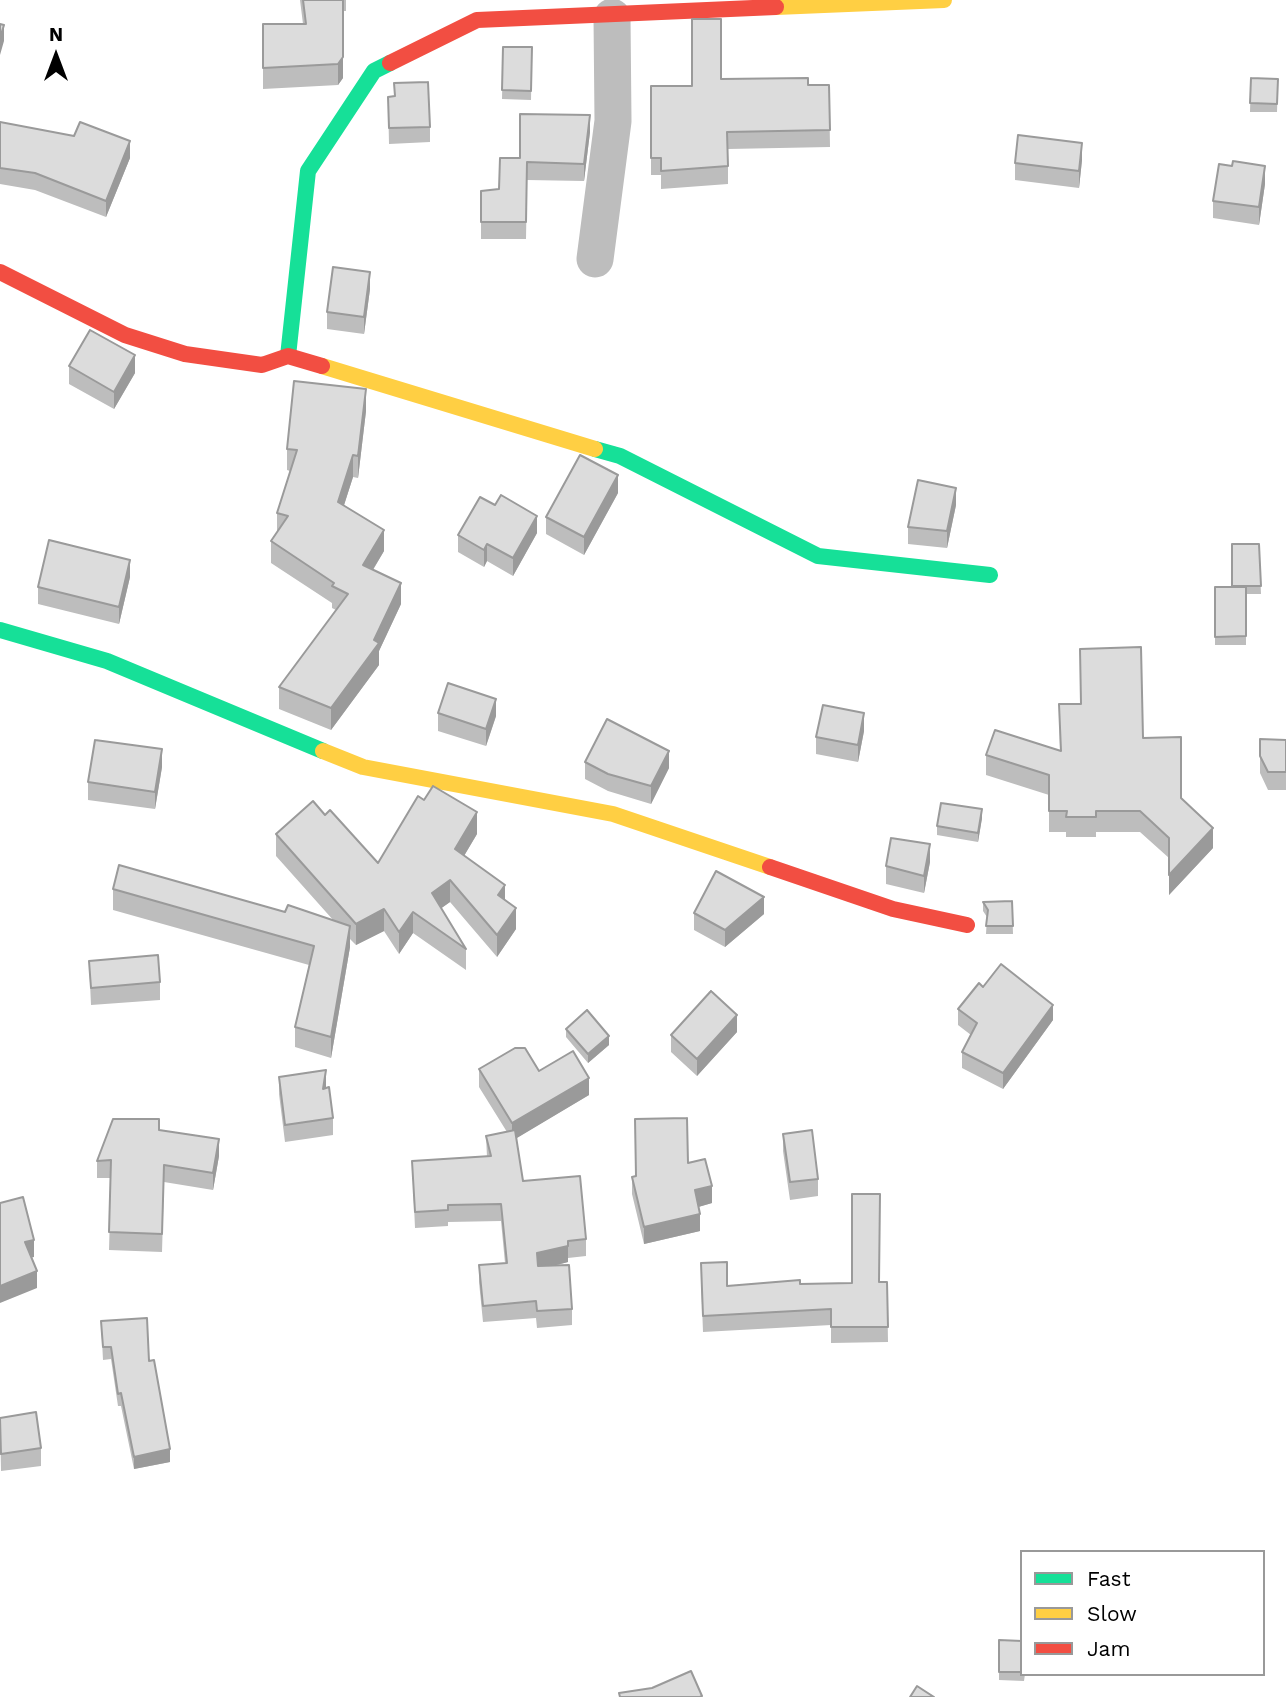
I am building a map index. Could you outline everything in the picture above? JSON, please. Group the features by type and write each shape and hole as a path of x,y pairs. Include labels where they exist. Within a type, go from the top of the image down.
{"street":[{"path":"288,356 308,171 374,71 477,20 612,17 944,0"},
{"path":"595,259 613,121 612,17"},
{"path":"0,272 125,335 185,354 262,365 288,356 620,456 818,556 990,575"},
{"path":"0,630 107,661 363,767 613,814 893,909 967,925"}],"building":[{"path":"303,0 343,0 343,57 338,64 263,68 263,24 306,24"},
{"path":"692,19 721,19 721,79 808,78 808,85 829,85 830,130 727,132 728,166 661,171 661,158 651,158 651,86 692,86"},
{"path":"503,47 532,47 531,91 502,90"},
{"path":"1251,78 1278,79 1277,104 1250,103"},
{"path":"428,82 430,127 389,128 388,97 395,96 394,83"},
{"path":"520,114 590,115 584,164 527,162 526,222 481,222 481,191 499,189 500,158 520,158"},
{"path":"0,122 74,136 80,122 130,141 106,201 35,173 0,168"},
{"path":"1018,135 1082,143 1079,171 1015,163"},
{"path":"1233,161 1265,166 1259,207 1213,201 1219,164 1232,166"},
{"path":"333,267 370,272 364,317 327,312"},
{"path":"90,330 135,355 114,392 69,366"},
{"path":"294,381 366,389 358,456 353,455 338,502 384,530 363,565 401,583 374,640 379,643 331,708 279,687 348,594 332,586 334,583 271,541 288,516 277,513 297,450 287,449"},
{"path":"580,455 618,475 584,537 546,517"},
{"path":"918,480 956,488 947,531 908,527"},
{"path":"501,495 537,516 513,558 487,544 484,550 458,535 480,497 495,505"},
{"path":"49,540 130,560 119,607 38,587"},
{"path":"1232,544 1259,544 1261,586 1232,586"},
{"path":"1215,587 1246,587 1246,636 1215,637"},
{"path":"1141,647 1143,738 1181,737 1181,798 1213,828 1169,875 1169,838 1140,811 1096,811 1096,817 1066,817 1067,811 1049,811 1049,775 986,755 995,730 1061,751 1059,704 1081,704 1080,649"},
{"path":"448,683 496,699 486,729 438,713"},
{"path":"823,705 864,713 858,745 816,737"},
{"path":"607,719 669,751 651,786 608,774 585,762"},
{"path":"1260,739 1286,740 1286,772 1268,772 1260,756"},
{"path":"95,740 162,749 155,792 88,782"},
{"path":"433,786 477,812 455,849 505,885 498,895 516,908 497,935 450,880 432,893 466,949 413,912 399,932 384,909 356,924 276,834 313,801 325,815 330,810 378,863 418,796 424,800"},
{"path":"941,803 982,809 978,833 937,826"},
{"path":"891,838 930,844 924,876 886,866"},
{"path":"119,865 285,912 288,905 350,926 331,1037 295,1027 314,946 113,889"},
{"path":"716,871 764,897 725,930 694,913"},
{"path":"1012,901 1013,926 986,926 988,910 983,902"},
{"path":"158,955 160,982 91,988 89,961"},
{"path":"1001,964 1053,1005 1003,1073 962,1052 977,1023 958,1009 979,983 983,987"},
{"path":"711,991 737,1015 697,1059 671,1035"},
{"path":"587,1010 609,1036 588,1054 566,1029"},
{"path":"515,1048 525,1048 539,1071 573,1051 589,1078 512,1123 479,1069"},
{"path":"326,1070 323,1089 329,1087 333,1118 285,1125 279,1077"},
{"path":"687,1118 688,1163 705,1159 712,1186 695,1190 700,1214 644,1227 632,1177 636,1176 635,1119"},
{"path":"113,1119 159,1119 159,1130 219,1139 213,1173 164,1165 162,1234 109,1232 111,1160 97,1161"},
{"path":"515,1130 523,1181 580,1176 586,1239 568,1241 568,1246 537,1253 538,1266 569,1265 572,1309 537,1311 536,1301 483,1306 479,1265 507,1263 501,1204 448,1205 448,1210 415,1212 412,1161 491,1156 486,1136"},
{"path":"812,1130 818,1179 790,1182 783,1134"},
{"path":"852,1194 880,1194 879,1282 887,1282 888,1327 831,1327 831,1309 703,1316 701,1263 727,1262 727,1286 800,1280 800,1284 852,1283"},
{"path":"23,1197 34,1240 25,1242 37,1271 0,1286 0,1203"},
{"path":"147,1318 149,1361 154,1360 170,1449 134,1457 121,1393 118,1394 111,1347 103,1347 101,1321"},
{"path":"36,1412 41,1448 1,1454 0,1418"},
{"path":"999,1640 1020,1641 1020,1672 999,1672"},
{"path":"691,1671 702,1696 700,1697 620,1697 619,1693 652,1688"},
{"path":"917,1686 934,1697 910,1697"}],"traffic: fast":[{"path":"288,356 308,171 374,71 390,63"},
{"path":"595,449 620,456 818,556 990,575"},
{"path":"0,630 107,661 323,751"}],"traffic: slow":[{"path":"776,7 944,0"},
{"path":"322,366 595,449"},
{"path":"323,751 363,767 613,814 770,867"}],"traffic: jam":[{"path":"390,63 477,20 776,7"},
{"path":"0,272 125,335 185,354 262,365 288,356 322,366"},
{"path":"770,867 893,909 967,925"}]}
